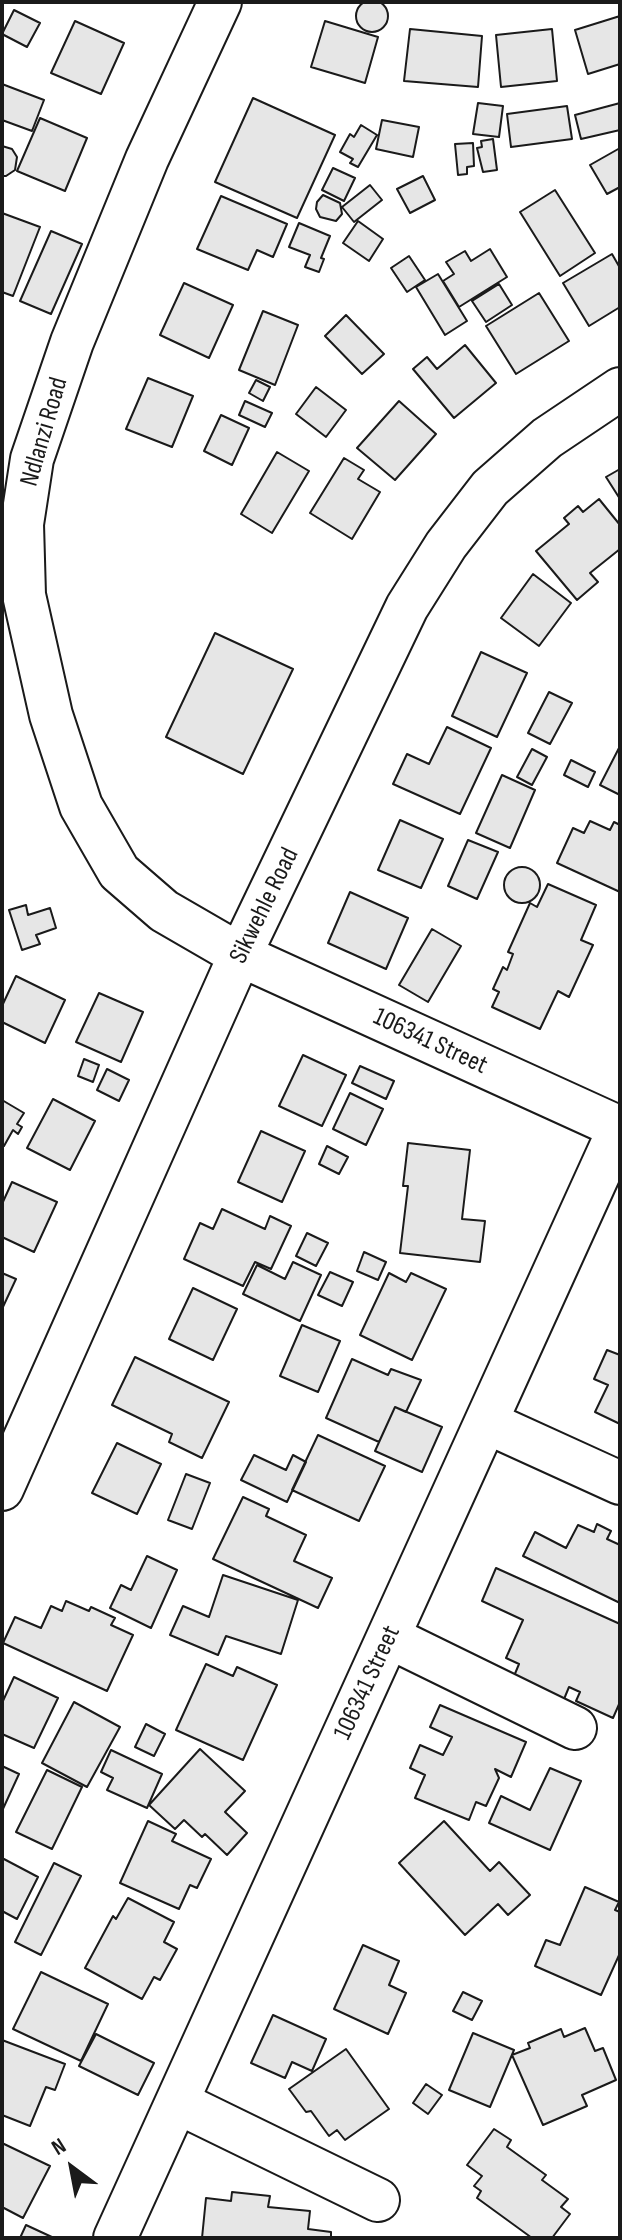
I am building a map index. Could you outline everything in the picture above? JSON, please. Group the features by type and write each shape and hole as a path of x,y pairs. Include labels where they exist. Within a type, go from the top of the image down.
{"street":[{"name":"Ndlanzi Road","path":"220,2 147,159 72,342 32,459 22,524 24,595 51,715 81,806 119,872 164,911 240,955"},
{"name":"Sikwehle Road","path":"2,1489 240,955 407,607 446,545 490,488 547,438 620,389"},
{"name":"106341 Street","path":"115,2238 620,1128 240,955"},
{"path":"486,1422 620,1483"},
{"path":"389,1637 575,1728"},
{"path":"177,2102 378,2200"}],"building":[{"path":"372,0 383,5 388,16 383,27 372,32 361,27 356,16 361,5"},
{"path":"14,10 40,23 27,47 2,34"},
{"path":"620,16 620,64 588,74 575,30"},
{"path":"75,21 124,43 101,94 51,73"},
{"path":"325,21 378,37 365,83 311,67"},
{"path":"410,29 482,36 478,87 404,81"},
{"path":"552,29 557,81 501,87 496,35"},
{"path":"2,84 44,100 32,131 2,120"},
{"path":"253,98 335,135 297,218 215,182"},
{"path":"478,103 503,106 499,137 473,134"},
{"path":"620,103 620,130 581,139 575,115"},
{"path":"567,106 572,139 511,147 507,114"},
{"path":"40,118 87,138 65,191 17,171"},
{"path":"382,120 419,127 413,157 376,149"},
{"path":"361,125 377,135 358,167 350,163 353,159 340,152 350,134 354,137"},
{"path":"493,139 497,170 483,172 477,148 482,147 481,141"},
{"path":"473,143 474,166 467,167 467,174 458,175 455,144"},
{"path":"2,146 12,149 17,157 15,170 6,176 2,176"},
{"path":"620,148 620,187 607,194 590,165"},
{"path":"333,168 355,178 344,201 322,190"},
{"path":"423,176 435,200 410,213 397,189"},
{"path":"370,185 382,200 354,222 342,207"},
{"path":"555,190 595,253 560,276 520,212"},
{"path":"323,195 340,203 342,214 336,221 320,217 316,209"},
{"path":"221,196 287,224 273,257 257,250 248,270 197,249"},
{"path":"2,213 40,227 13,296 2,292"},
{"path":"358,221 383,239 369,261 343,243"},
{"path":"299,223 330,236 319,272 305,267 310,255 289,247"},
{"path":"51,231 82,244 51,314 20,301"},
{"path":"490,249 507,277 459,307 443,281 454,274 446,262 465,251 471,261"},
{"path":"612,254 620,268 620,307 589,326 563,283"},
{"path":"409,256 425,280 407,292 391,268"},
{"path":"438,274 467,321 445,335 416,287"},
{"path":"184,283 233,305 209,358 160,335"},
{"path":"499,284 512,305 486,322 472,301"},
{"path":"539,293 569,341 516,374 486,326"},
{"path":"263,311 298,325 275,385 239,370"},
{"path":"346,315 384,354 362,374 325,336"},
{"path":"465,345 496,383 454,418 413,369 427,357 437,369"},
{"path":"148,378 193,396 172,447 126,429"},
{"path":"256,380 270,387 263,401 249,393"},
{"path":"316,387 346,410 326,437 296,414"},
{"path":"245,401 272,413 265,427 239,415"},
{"path":"399,401 436,434 395,480 357,448"},
{"path":"221,415 249,428 232,465 204,451"},
{"path":"277,452 309,471 272,533 241,514"},
{"path":"344,458 364,470 358,479 380,492 352,539 310,513"},
{"path":"620,469 620,499 606,477"},
{"path":"599,499 620,525 620,549 590,573 598,582 577,600 536,551 569,524 564,518 578,506 583,512"},
{"path":"533,574 571,603 539,646 501,618"},
{"path":"215,633 293,669 243,774 166,737"},
{"path":"481,652 527,673 497,737 452,716"},
{"path":"549,692 572,703 550,744 528,733"},
{"path":"447,727 491,748 460,814 393,784 407,754 429,764"},
{"path":"620,746 620,795 600,785"},
{"path":"532,749 547,757 532,785 517,777"},
{"path":"571,760 595,772 588,787 564,775"},
{"path":"502,775 535,790 510,848 476,833"},
{"path":"400,820 443,839 421,888 378,870"},
{"path":"590,821 610,830 614,822 620,825 620,892 557,863 573,828 584,833"},
{"path":"468,840 498,852 477,899 448,886"},
{"path":"522,867 535,872 540,885 535,898 522,903 509,898 504,885 509,872"},
{"path":"548,884 596,905 581,940 593,945 569,997 558,991 540,1029 492,1007 499,992 493,989 503,967 507,970 513,954 508,952 530,903 537,907"},
{"path":"350,892 408,918 386,969 328,943"},
{"path":"26,905 28,915 50,908 56,928 36,935 40,944 22,950 9,910"},
{"path":"432,929 461,946 428,1002 399,985"},
{"path":"16,976 65,1000 45,1043 2,1022 2,1006"},
{"path":"99,993 143,1012 121,1062 76,1042"},
{"path":"303,1055 346,1075 322,1126 279,1106"},
{"path":"84,1059 99,1065 93,1082 78,1076"},
{"path":"360,1066 394,1081 386,1099 352,1083"},
{"path":"107,1069 129,1080 119,1101 97,1090"},
{"path":"350,1093 383,1109 366,1145 333,1129"},
{"path":"53,1099 95,1121 70,1170 27,1148"},
{"path":"2,1100 24,1113 17,1124 22,1127 18,1134 13,1130 4,1146 2,1145"},
{"path":"261,1131 305,1151 282,1202 238,1182"},
{"path":"408,1143 470,1150 462,1219 485,1221 480,1262 400,1253 408,1186 403,1186"},
{"path":"327,1146 348,1157 339,1174 319,1164"},
{"path":"12,1182 57,1202 34,1252 2,1237 2,1204"},
{"path":"222,1209 265,1229 270,1216 291,1226 271,1269 255,1262 243,1286 184,1259 200,1223 213,1229"},
{"path":"307,1233 328,1243 316,1266 296,1256"},
{"path":"364,1252 386,1262 378,1280 357,1271"},
{"path":"293,1262 321,1275 300,1321 243,1294 257,1265 285,1279"},
{"path":"330,1272 353,1282 342,1306 318,1295"},
{"path":"2,1273 16,1279 2,1309"},
{"path":"389,1273 406,1282 411,1273 446,1289 412,1360 360,1335"},
{"path":"193,1288 237,1309 213,1360 169,1339"},
{"path":"302,1325 340,1341 318,1392 280,1376"},
{"path":"607,1350 620,1355 620,1424 595,1412 608,1385 594,1379"},
{"path":"135,1357 229,1402 202,1458 169,1442 172,1434 112,1405"},
{"path":"352,1359 388,1375 391,1369 421,1380 406,1412 395,1407 379,1442 326,1418"},
{"path":"395,1407 442,1427 422,1472 375,1451"},
{"path":"318,1435 385,1466 359,1521 292,1490"},
{"path":"117,1443 161,1464 137,1514 92,1493"},
{"path":"254,1455 286,1470 293,1455 306,1462 287,1502 241,1480"},
{"path":"186,1474 210,1483 192,1529 168,1520"},
{"path":"243,1497 269,1509 266,1516 306,1535 294,1561 332,1578 318,1608 213,1559"},
{"path":"597,1524 611,1531 607,1539 620,1545 620,1603 523,1556 535,1532 566,1548 578,1525 594,1532"},
{"path":"147,1556 177,1570 151,1628 110,1608 121,1585 131,1590"},
{"path":"496,1568 620,1624 620,1702 613,1718 576,1701 580,1692 569,1687 562,1704 512,1681 519,1664 506,1658 523,1620 482,1601"},
{"path":"223,1575 298,1600 281,1654 226,1636 218,1655 170,1635 183,1606 209,1617"},
{"path":"66,1601 89,1611 91,1607 115,1618 111,1625 133,1635 107,1691 3,1643 15,1617 41,1628 51,1606 62,1611"},
{"path":"206,1664 233,1676 237,1667 277,1685 243,1760 176,1730"},
{"path":"14,1677 58,1698 34,1748 2,1734 2,1703"},
{"path":"74,1702 120,1727 87,1787 42,1763"},
{"path":"440,1705 526,1742 511,1777 495,1769 499,1778 486,1806 476,1802 469,1820 415,1798 425,1775 410,1768 420,1745 443,1755 452,1737 430,1727"},
{"path":"146,1724 165,1734 154,1756 135,1747"},
{"path":"200,1749 245,1791 225,1812 247,1833 227,1855 184,1820 175,1829 149,1805"},
{"path":"111,1750 162,1774 147,1808 107,1790 113,1778 101,1772"},
{"path":"2,1766 19,1774 2,1811"},
{"path":"550,1768 581,1781 550,1850 489,1823 501,1796 530,1810"},
{"path":"47,1770 82,1787 52,1849 16,1832"},
{"path":"148,1821 176,1834 172,1841 211,1859 197,1888 190,1885 179,1909 120,1883"},
{"path":"444,1821 490,1871 499,1862 530,1895 508,1915 498,1904 465,1935 399,1863"},
{"path":"2,1858 38,1877 17,1919 2,1911"},
{"path":"54,1863 81,1876 41,1955 15,1942"},
{"path":"585,1887 619,1902 615,1910 620,1912 620,1953 601,1995 535,1966 546,1940 560,1945"},
{"path":"128,1898 174,1922 164,1942 177,1949 160,1980 154,1977 142,1999 85,1968 113,1916 116,1919"},
{"path":"363,1945 399,1961 389,1985 406,1993 388,2034 334,2009"},
{"path":"41,1972 108,2004 81,2061 13,2029"},
{"path":"463,1992 482,2001 472,2020 453,2011"},
{"path":"273,2015 326,2039 312,2071 292,2062 285,2078 251,2063"},
{"path":"585,2028 595,2051 603,2048 616,2080 582,2095 587,2106 543,2125 512,2055 530,2048 528,2043 561,2029 564,2037"},
{"path":"473,2033 514,2050 490,2107 449,2090"},
{"path":"96,2034 154,2063 138,2095 79,2066"},
{"path":"2,2040 65,2064 55,2090 46,2087 30,2126 2,2115"},
{"path":"346,2049 389,2109 345,2140 337,2130 329,2136 311,2111 306,2112 289,2089"},
{"path":"426,2084 442,2095 428,2114 413,2103"},
{"path":"494,2129 511,2140 507,2147 546,2175 542,2180 568,2199 561,2207 570,2214 552,2238 532,2238 477,2198 481,2191 474,2186 482,2176 467,2165"},
{"path":"2,2143 50,2166 23,2218 2,2207"},
{"path":"232,2192 270,2196 268,2207 310,2211 308,2229 331,2232 331,2238 202,2238 206,2198 231,2201"},
{"path":"26,2225 54,2238 20,2238"}]}
